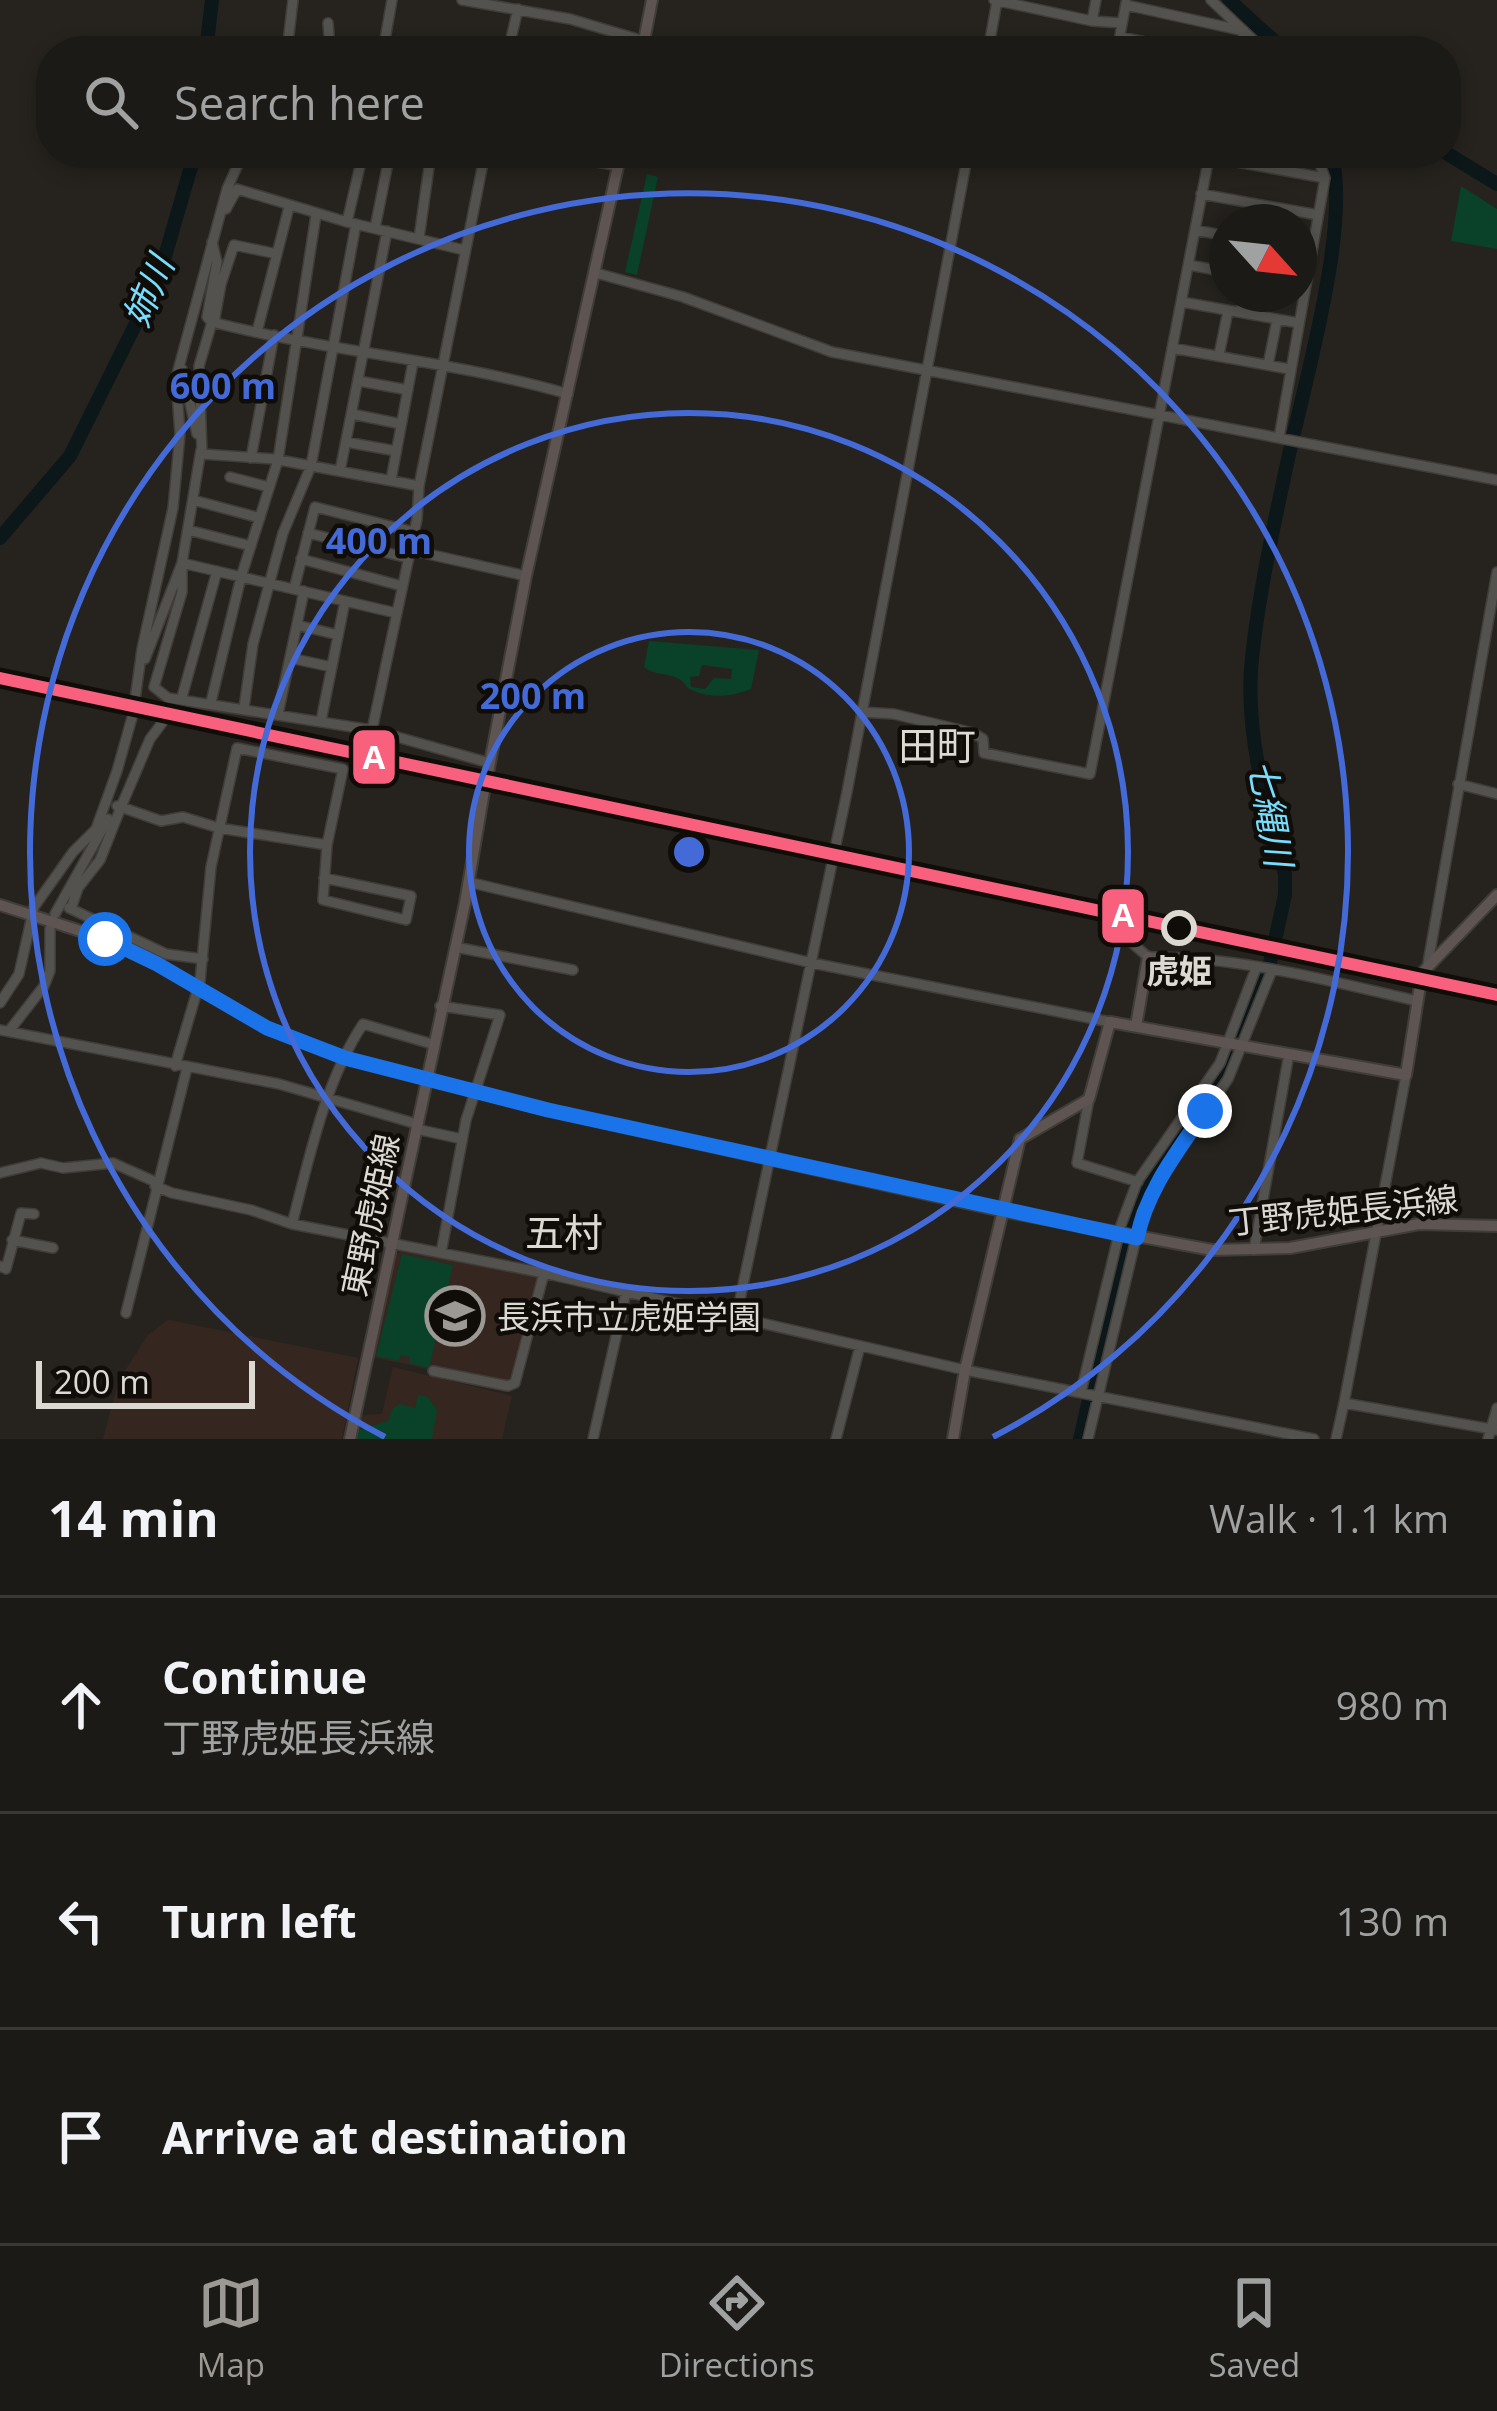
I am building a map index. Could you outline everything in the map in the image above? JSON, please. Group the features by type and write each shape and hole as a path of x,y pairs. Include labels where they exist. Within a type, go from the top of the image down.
{"main road":[{"path":"645,36 652,0"},
{"name":"東野虎姫線","path":"350,1439 455,947 526,576 618,168"},
{"path":"953,1439 965,1370 1023,1136 1089,1099 1110,1022 1406,1075 1417,1000 1428,963 1497,895"},
{"name":"丁野虎姫長浜線","path":"0,905 105,939 267,1028 345,1058 1002,1211 1212,1250 1290,1248 1447,1223 1497,1226"},
{"path":"1136,1026 1148,957"}],"street":[{"path":"383,36 392,0"},
{"path":"462,0 570,19 616,36"},
{"path":"990,36 995,0 1122,23"},
{"path":"1092,21 1096,0"},
{"path":"1211,0 1249,36"},
{"path":"288,36 294,1"},
{"path":"1120,36 1126,3 1244,31"},
{"path":"512,36 518,9"},
{"path":"328,23 328,36"},
{"path":"1243,36 1244,31"},
{"path":"202,959 166,955 71,909 57,909 104,814 133,713 173,508 180,434 176,378 236,168"},
{"path":"244,708 254,644 283,533 311,466 360,168"},
{"path":"340,471 364,353 388,168"},
{"path":"419,238 429,168"},
{"path":"372,730 482,168"},
{"path":"736,1318 812,963 965,168"},
{"path":"861,712 894,714 974,734 983,739 984,753 1090,774 1201,194 1211,168"},
{"path":"1275,168 1325,178"},
{"path":"1317,221 1325,178 1321,168"},
{"path":"218,223 237,189 316,215 464,250"},
{"path":"1201,194 1251,204"},
{"path":"257,332 290,207"},
{"path":"211,702 241,577 278,460 316,215"},
{"path":"1195,230 1209,233"},
{"path":"212,242 218,255 207,317 213,323 508,377 568,394"},
{"path":"277,254 234,245 221,284 199,367 202,454 182,563 182,592 153,681 157,693 168,702 182,697 372,730 490,763"},
{"path":"1189,265 1209,269"},
{"path":"596,273 683,297 832,352 1497,480"},
{"path":"1181,302 1209,307"},
{"path":"1219,355 1228,312"},
{"path":"1241,312 1299,323"},
{"path":"1280,438 1300,312"},
{"path":"1268,365 1277,320"},
{"path":"251,458 274,335"},
{"path":"1172,348 1289,369"},
{"path":"180,362 202,454"},
{"path":"391,480 413,362"},
{"path":"358,381 408,390"},
{"path":"352,414 401,424"},
{"path":"346,442 396,451"},
{"path":"202,454 278,460 419,485"},
{"path":"230,477 269,488"},
{"path":"193,500 260,518"},
{"path":"278,714 297,625 302,559 315,507 414,532"},
{"path":"188,530 251,546"},
{"path":"308,533 526,576"},
{"path":"302,559 402,586"},
{"path":"138,675 182,563"},
{"path":"182,563 396,614"},
{"path":"182,697 217,571"},
{"path":"1428,963 1497,572"},
{"path":"321,721 345,601"},
{"path":"297,625 338,635"},
{"path":"290,658 332,667"},
{"path":"71,909 78,888 100,860 150,739 162,723"},
{"path":"126,1313 198,988 220,828 237,748 343,770 327,845 324,878 323,900 406,920 411,896 324,878"},
{"path":"1458,784 1497,794"},
{"path":"0,1003 19,974 28,914 73,852 90,844 116,806 161,821 183,817 220,828 327,845"},
{"path":"468,882 812,963 1110,1022"},
{"path":"50,929 50,970 44,986 5,1030 279,1084 462,1138"},
{"path":"1130,942 1148,957 1178,956 1272,970 1417,1000"},
{"path":"455,947 573,970"},
{"path":"1081,1392 1119,1234 1137,1181 1220,1063 1256,968"},
{"path":"1088,1439 1142,1213 1228,1079 1272,970"},
{"path":"440,1006 500,1015 462,1138 441,1253"},
{"path":"292,1224 329,1100 363,1024 432,1044"},
{"path":"1254,1250 1289,1054"},
{"path":"1336,1439 1406,1075"},
{"path":"1089,1099 1077,1163 1154,1190"},
{"path":"0,1172 41,1163 63,1168 113,1163 172,1193 292,1224 544,1273 965,1370 1314,1439"},
{"path":"0,1266 6,1269 21,1213 34,1214"},
{"path":"12,1240 53,1248"},
{"path":"433,1372 508,1386 515,1383 544,1273"},
{"path":"593,1439 626,1292"},
{"path":"836,1439 860,1346"},
{"path":"1344,1403 1493,1432 1497,1408"}],"shaded area":[{"name":"長浜市立虎姫学園","path":"400,1251 539,1276 514,1387 372,1357 392,1258"},
{"path":"168,1320 358,1358 342,1439 103,1439 119,1380 148,1335"},
{"name":"長浜市立虎姫学園","path":"393,1367 512,1396 502,1439 353,1439 358,1415 382,1414"}],"green space":[{"path":"647,174 658,177 637,275 625,272"},
{"path":"1461,186 1497,209 1497,249 1451,241"},
{"path":"649,641 759,650 751,689 730,695 701,693 688,688 675,677 644,667","holes":["702,665 732,669 731,679 714,678 705,689 691,687 690,677 699,676"]},
{"path":"402,1254 453,1265 429,1368 409,1363 410,1357 401,1355 399,1361 376,1356"},
{"path":"418,1395 428,1397 437,1410 432,1439 356,1439 358,1430 388,1421 400,1404 415,1408"}],"waterway":[{"name":"姉川","path":"208,36 212,0"},
{"path":"1229,0 1269,36"},
{"path":"1461,162 1497,184"},
{"name":"姉川","path":"0,538 70,456 159,277 191,168"},
{"name":"七縄川","path":"1080,1439 1131,1218 1155,1169 1226,1066 1270,963 1285,895 1285,874 1258,767 1250,684 1267,558 1331,260 1334,168"}],"tunnel":[{"path":"162,723 167,707"}],"transit line":[{"name":"A","path":"0,678 1497,995"}],"place":[{"name":"虎姫","path":"1179,928"},
{"name":"長浜市立虎姫学園","path":"455,1316"}],"district":[{"name":"田町","path":"937,744"},
{"name":"五村","path":"564,1231"}],"route":[{"path":"105,939 267,1028 345,1058 548,1110 1137,1238 1142,1213 1164,1171 1205,1111"}]}
